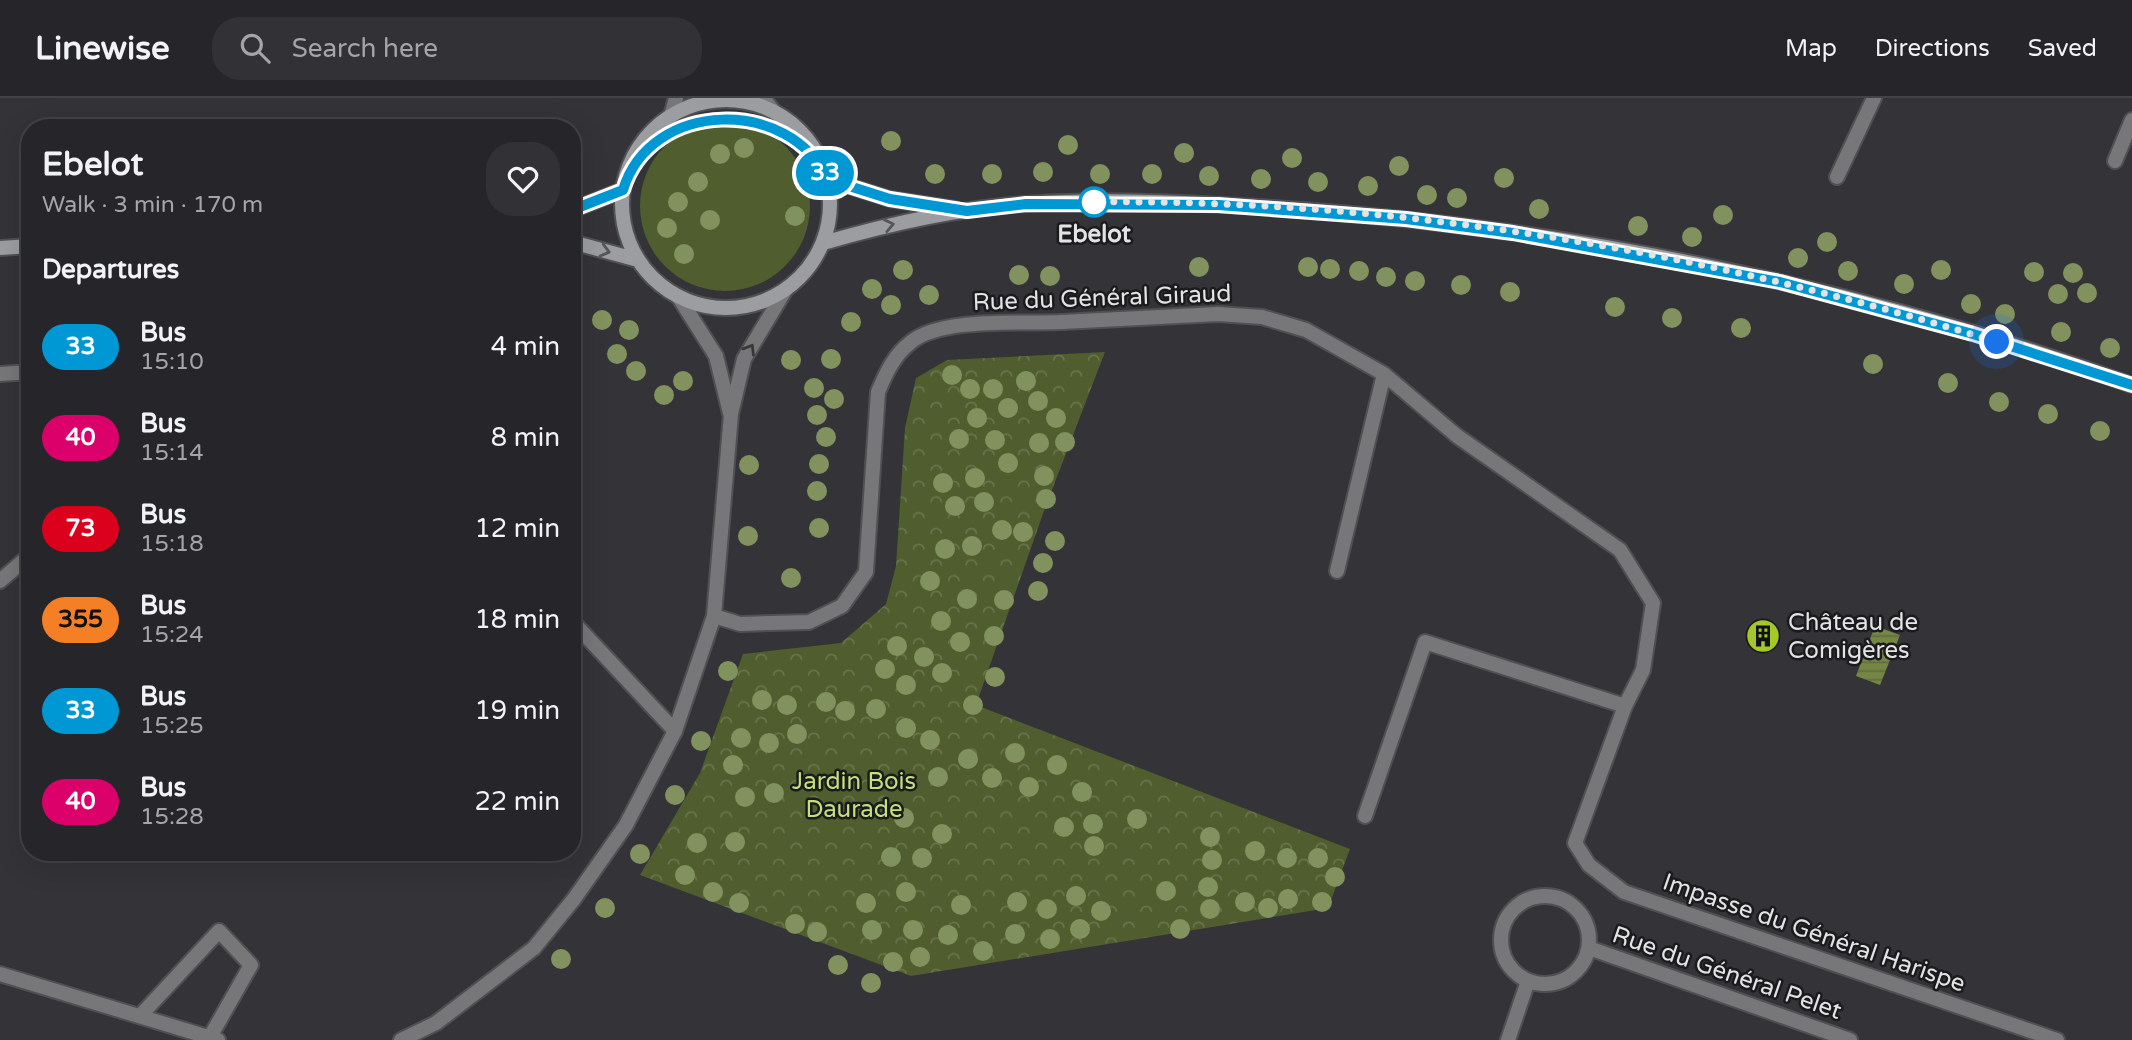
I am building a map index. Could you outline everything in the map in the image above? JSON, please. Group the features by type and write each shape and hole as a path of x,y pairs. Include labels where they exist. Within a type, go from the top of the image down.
{"main road":[{"path":"723,100 759,106 775,113 804,135 822,163 827,179 829,222 814,261 786,289 769,299 730,308 703,306 678,296 656,281 638,260 624,226 623,190 634,156 644,141 671,116 705,103 723,100"},
{"path":"827,179 890,199 967,211"},
{"path":"581,206 623,190"},
{"path":"823,243 886,225 967,211 1038,203 1218,205 1406,219 1513,233 1780,282 1961,331 2132,385"},
{"path":"581,244 638,260"},
{"path":"0,248 21,247"}],"street":[{"path":"671,116 676,98"},
{"path":"763,98 775,113"},
{"path":"1837,177 1874,98"},
{"path":"2115,161 2132,120"},
{"path":"401,1040 436,1023 534,948 574,899 626,825 675,731 714,616 731,414 744,359 786,289"},
{"path":"678,296 716,356 731,414"},
{"name":"Rue du Général Giraud","path":"714,616 740,624 809,622 842,606 866,572 878,392 890,365 912,341 946,327 1218,314 1262,317 1306,330 1384,374 1457,436 1620,550 1653,603 1643,670 1625,706 1575,843"},
{"path":"0,374 21,373"},
{"path":"1336,571 1384,374"},
{"path":"0,581 21,563"},
{"path":"581,631 675,731"},
{"path":"1365,816 1425,642 1625,706"},
{"name":"Impasse du Général Harispe","path":"1575,843 1589,865 1624,892 2057,1040"},
{"path":"1544,895 1569,902 1586,922 1589,948 1584,960 1566,978 1553,983 1528,981 1508,965 1500,941 1507,914 1530,897 1544,895"},
{"path":"0,974 214,1039 251,965 219,931 140,1016"},
{"name":"Rue du Général Pelet","path":"1589,948 1850,1040"},
{"path":"1508,1040 1528,981"}],"green space":[{"path":"725,121 757,128 772,135 785,146 796,159 803,174 810,206 803,238 796,253 785,266 772,277 757,284 725,291 693,284 678,277 665,266 654,253 647,238 640,206 647,174 654,159 665,146 678,135 693,128"},
{"name":"Jardin Bois Daurade","path":"1105,352 1045,508 976,705 1350,849 1328,908 911,976 640,875 700,773 743,654 841,643 886,604 896,566 905,428 916,378 947,360"}],"shaded area":[{"path":"1875,626 1900,635 1880,685 1856,676"}],"bus line":[{"name":"33","path":"581,206 623,190 634,156 644,141 671,116 705,103 723,100 741,102 775,113 804,135 822,163 827,179 890,199 967,211 1026,204 1130,202 1218,205 1406,219 1513,233 1780,282 1973,334 2132,385"}],"place":[{"name":"Ebelot","path":"1094,202"},
{"name":"Château de Comigères","path":"1763,636"}],"route":[{"path":"1094,202 1085,202 1218,205 1312,211 1406,219 1513,233 1780,282 1997,342"}]}
